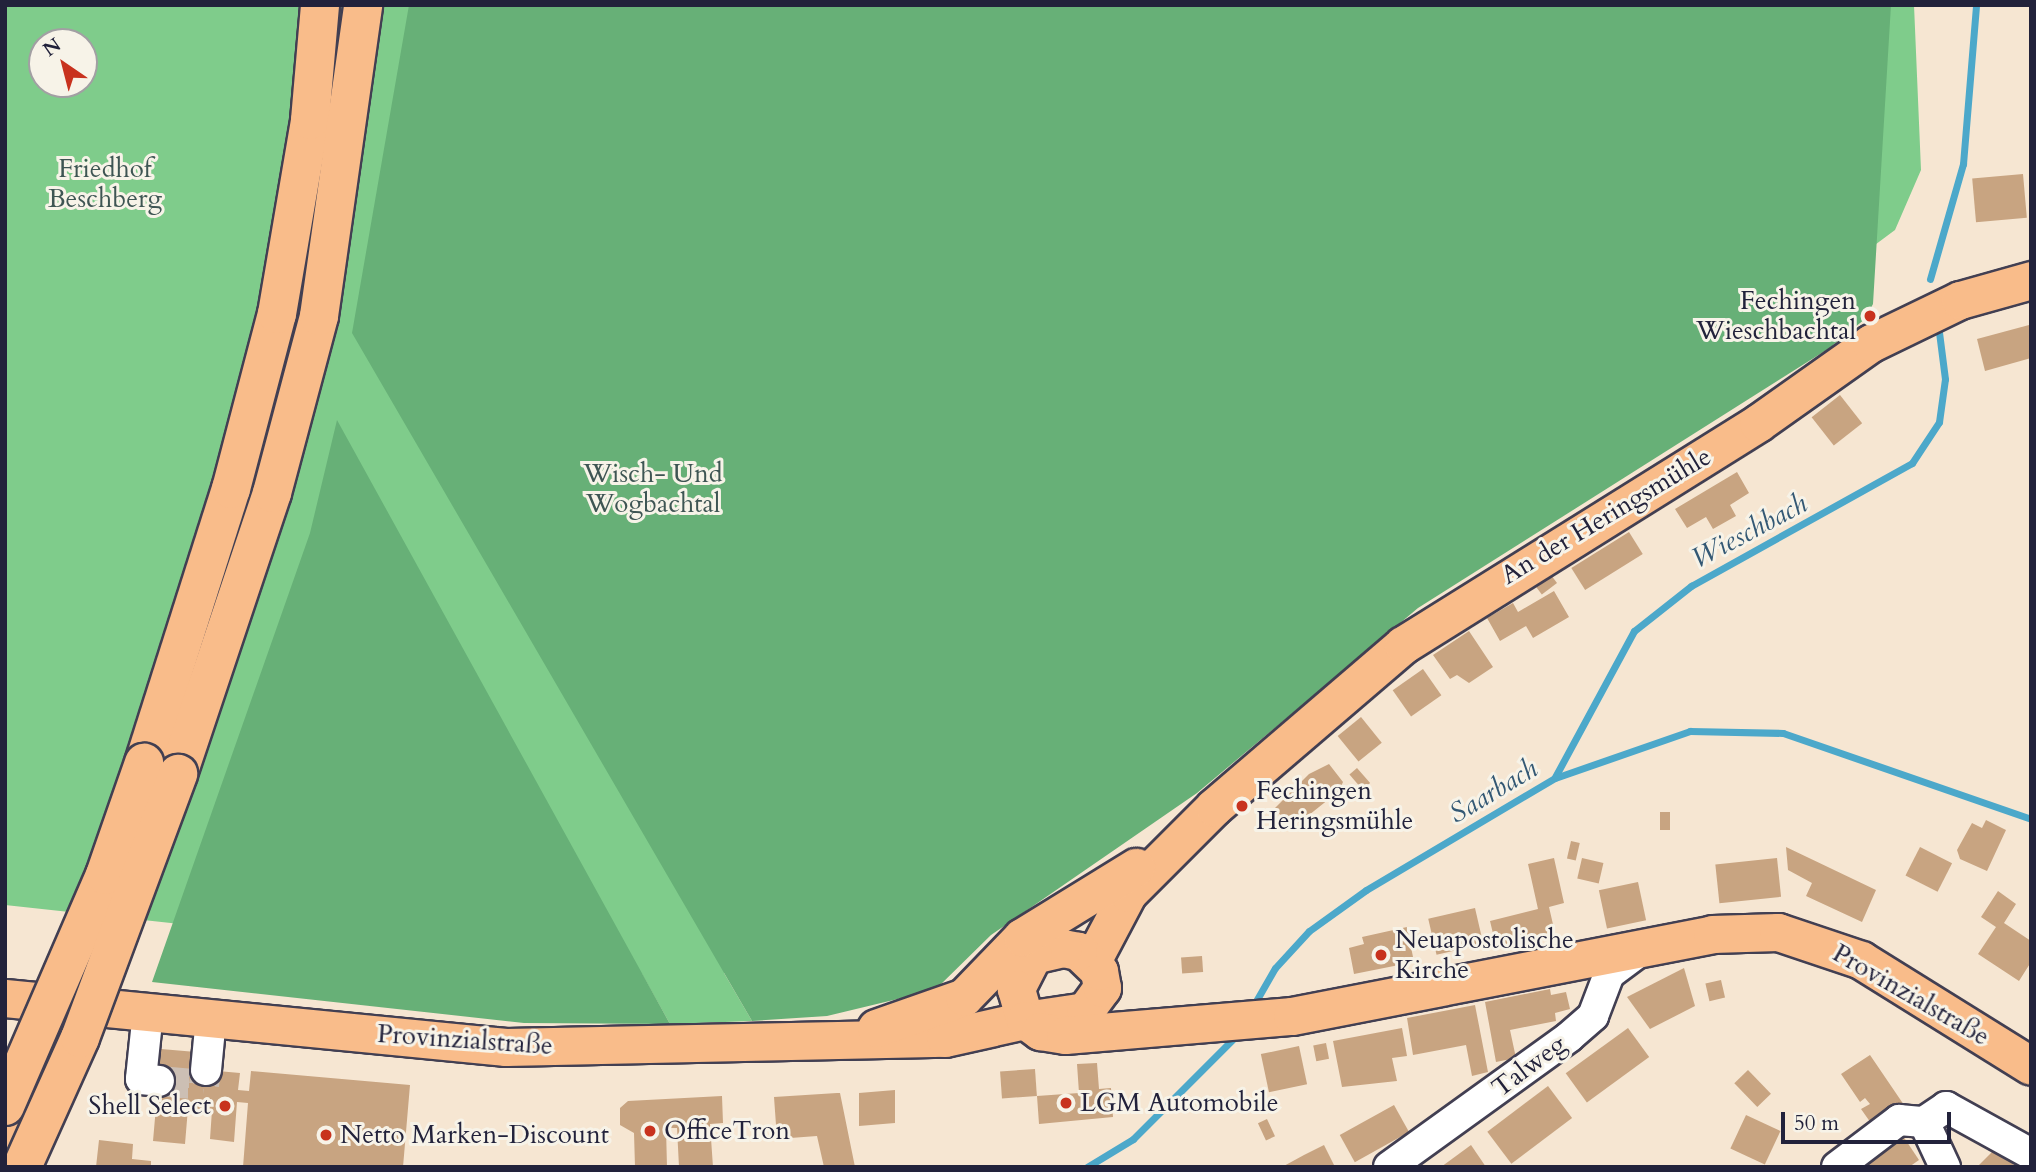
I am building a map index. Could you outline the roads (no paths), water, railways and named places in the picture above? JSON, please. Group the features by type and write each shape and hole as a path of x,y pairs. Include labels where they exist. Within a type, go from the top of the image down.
{"highway":[{"path":"22,1167 80,1038 161,769 277,314 310,120 320,5"},
{"path":"12,1167 12,1114 105,875 161,769 272,493 318,316 363,5"},
{"path":"12,1114 77,1005"},
{"path":"12,1114 77,1005"}],"main road":[{"name":"An der Heringsmühle","path":"876,1028 964,997 1022,937 1136,867 1214,807 1394,653 1463,602 1758,423 1882,337 1960,300 2031,280"},
{"name":"An der Heringsmühle","path":"1086,966 1128,893 1214,807"},
{"name":"An der Heringsmühle","path":"1086,966 1136,867"},
{"name":"Provinzialstraße","path":"1195,1028 1292,1016 1712,934 1801,936 1895,978 2031,1066"},
{"path":"1021,1004 1033,955 1086,966 1195,1028"},
{"path":"1021,1004 1085,1011 1086,966"},
{"name":"Provinzialstraße","path":"5,998 506,1047 945,1038 1021,1004"},
{"path":"1021,1004 1052,1034 1195,1028"},
{"name":"Provinzialstraße","path":"829,1040 876,1028 1021,1004"}],"street":[{"name":"Talweg","path":"1389,1167 1569,1037 1593,1016 1609,974 1647,946"},
{"path":"148,1012 141,1079 159,1080"},
{"path":"206,1070 211,1018"},
{"path":"1837,1167 1899,1120 1924,1122 1946,1107 2031,1154"},
{"path":"1924,1122 1945,1167"}],"waterway":[{"name":"Wieschbach","path":"1930,279 1963,164 1976,5"},
{"name":"Wieschbach","path":"1555,777 1634,631 1691,586 1912,463 1939,422 1945,379 1939,332"},
{"name":"Saarbach","path":"1252,1008 1275,968 1309,931 1366,890 1555,778 1690,731 1783,733 2031,819"},
{"name":"Saarbach","path":"1087,1167 1133,1139 1238,1034"}],"tunnel":[{"path":"159,1081 204,1085 206,1070"}],"place":[{"name":"Fechingen Wieschbachtal","path":"1870,316"},
{"name":"Fechingen Heringsmühle","path":"1242,806"},
{"name":"Neuapostolische Kirche","path":"1381,955"},
{"name":"LGM Automobile","path":"1066,1103"},
{"name":"Shell Select","path":"225,1106"},
{"name":"OfficeTron","path":"650,1131"},
{"name":"Netto Marken-Discount","path":"326,1135"}],"park label":[{"name":"Friedhof Beschberg","path":"105,184"},
{"name":"Wisch- Und Wogbachtal","path":"653,489"}]}
